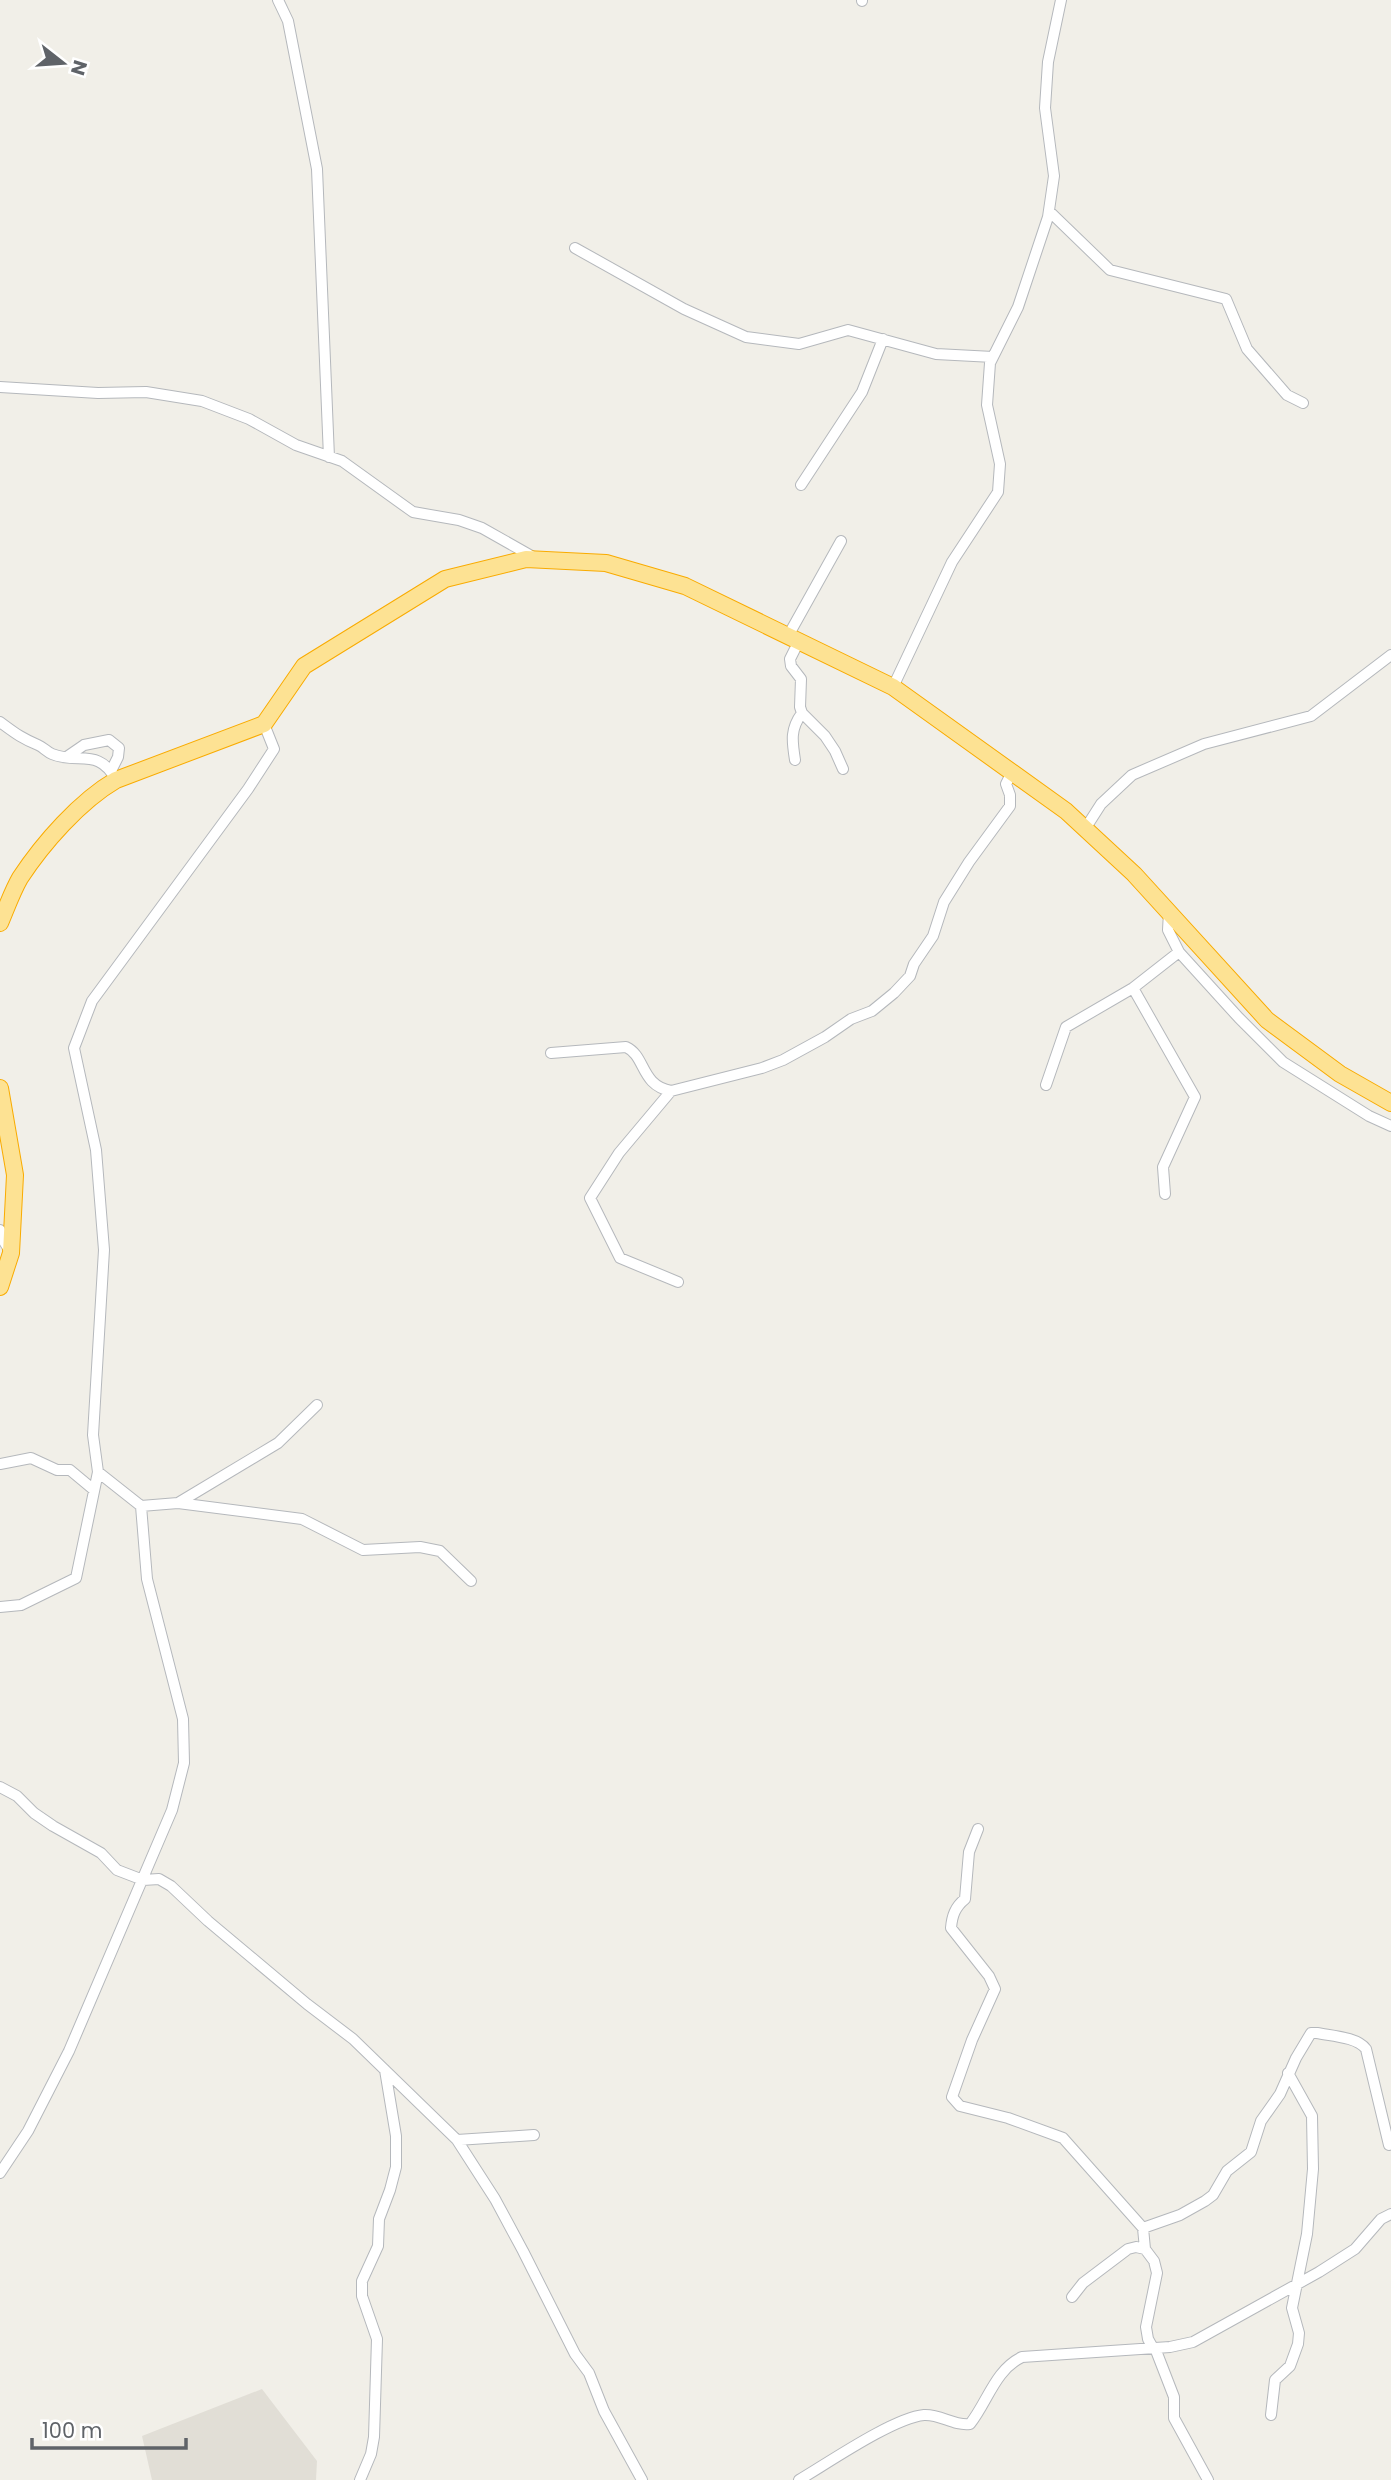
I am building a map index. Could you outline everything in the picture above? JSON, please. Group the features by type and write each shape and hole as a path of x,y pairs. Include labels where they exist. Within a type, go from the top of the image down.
{"highway":[{"path":"0,923 19,880 52,835 113,775 264,724 304,666 445,579 526,559 606,563 685,586 893,687 1066,811 1134,874 1268,1020 1339,1074 1391,1103"},
{"path":"0,1088 15,1175 11,1253 0,1287"}],"street":[{"path":"278,0 288,21 317,169 329,457"},
{"path":"893,687 952,562 998,492 1000,464 987,405 990,363 1018,307 1049,211 1054,176 1045,108 1048,62 1061,0"},
{"path":"1049,211 1110,270 1227,299 1247,349 1287,395 1303,403"},
{"path":"575,248 684,309 746,337 799,344 848,330 936,354 993,357"},
{"path":"801,485 862,392 883,339"},
{"path":"0,387 98,393 146,392 190,398 249,419 296,445 342,461 413,512 459,520 482,528 537,560"},
{"path":"841,541 793,638 790,659 801,679 802,713 825,736 843,769"},
{"path":"1086,828 1101,804 1132,775 1204,744 1311,716 1391,655"},
{"path":"795,760 791,736 802,713"},
{"path":"0,722 24,741 41,746 53,754 98,761 107,765 113,775"},
{"path":"0,1607 22,1605 76,1578 98,1472 93,1435 104,1250 96,1150 75,1048 92,1001 248,789 274,749 264,724"},
{"path":"68,757 85,745 108,740 119,748 113,775"},
{"path":"551,1053 626,1047 635,1054 647,1077 658,1086 671,1091 762,1068 783,1060 851,1019 872,1011 911,976 914,964 933,936 944,902 968,862 1010,806 1010,794 1006,784 1012,772"},
{"path":"1169,912 1168,930 1179,952 1283,1062 1369,1116 1391,1126"},
{"path":"1046,1085 1066,1027 1133,988 1179,952"},
{"path":"1133,988 1195,1097 1163,1167 1164,1194"},
{"path":"671,1091 618,1153 590,1198 620,1258 678,1282"},
{"path":"0,1230 11,1253"},
{"path":"177,1503 278,1443 317,1405"},
{"path":"0,1464 32,1458 57,1471 70,1470 94,1490"},
{"path":"98,1472 141,1506 177,1503 302,1519 363,1550 421,1548 440,1551 471,1581"},
{"path":"0,2173 28,2131 59,2074 121,1927 144,1880 172,1810 184,1763 183,1719 148,1579 141,1506"},
{"path":"0,1787 53,1826 101,1853 117,1870 144,1880 159,1880 171,1886 208,1921 307,2004 354,2039 457,2140 506,2220 575,2354 589,2373 604,2411 642,2480"},
{"path":"978,1829 969,1852 965,1899 958,1904 951,1928 989,1976 995,1989 972,2040 952,2097 960,2106 1008,2118 1063,2138 1143,2228 1145,2249 1154,2261 1157,2273 1146,2327 1148,2339 1174,2398 1174,2418 1208,2480"},
{"path":"1143,2228 1180,2215 1213,2195 1227,2171 1251,2152 1261,2121 1280,2094 1288,2073 1311,2033 1317,2032 1363,2044 1389,2145"},
{"path":"360,2480 372,2454 377,2339 362,2296 362,2281 378,2246 379,2219 396,2167 396,2136 384,2070"},
{"path":"1271,2415 1275,2380 1290,2366 1298,2344 1299,2333 1292,2308 1311,2198 1314,2125 1309,2107 1288,2073"},
{"path":"457,2140 534,2135"},
{"path":"799,2480 881,2432 920,2416 940,2417 959,2425 971,2424 997,2378 1009,2363 1022,2357 1154,2348 1193,2342 1355,2249 1381,2219 1391,2214"},
{"path":"1072,2297 1083,2283 1128,2249 1145,2249"}],"shaded area":[{"path":"262,2389 317,2461 316,2480 152,2480 142,2436"}]}
